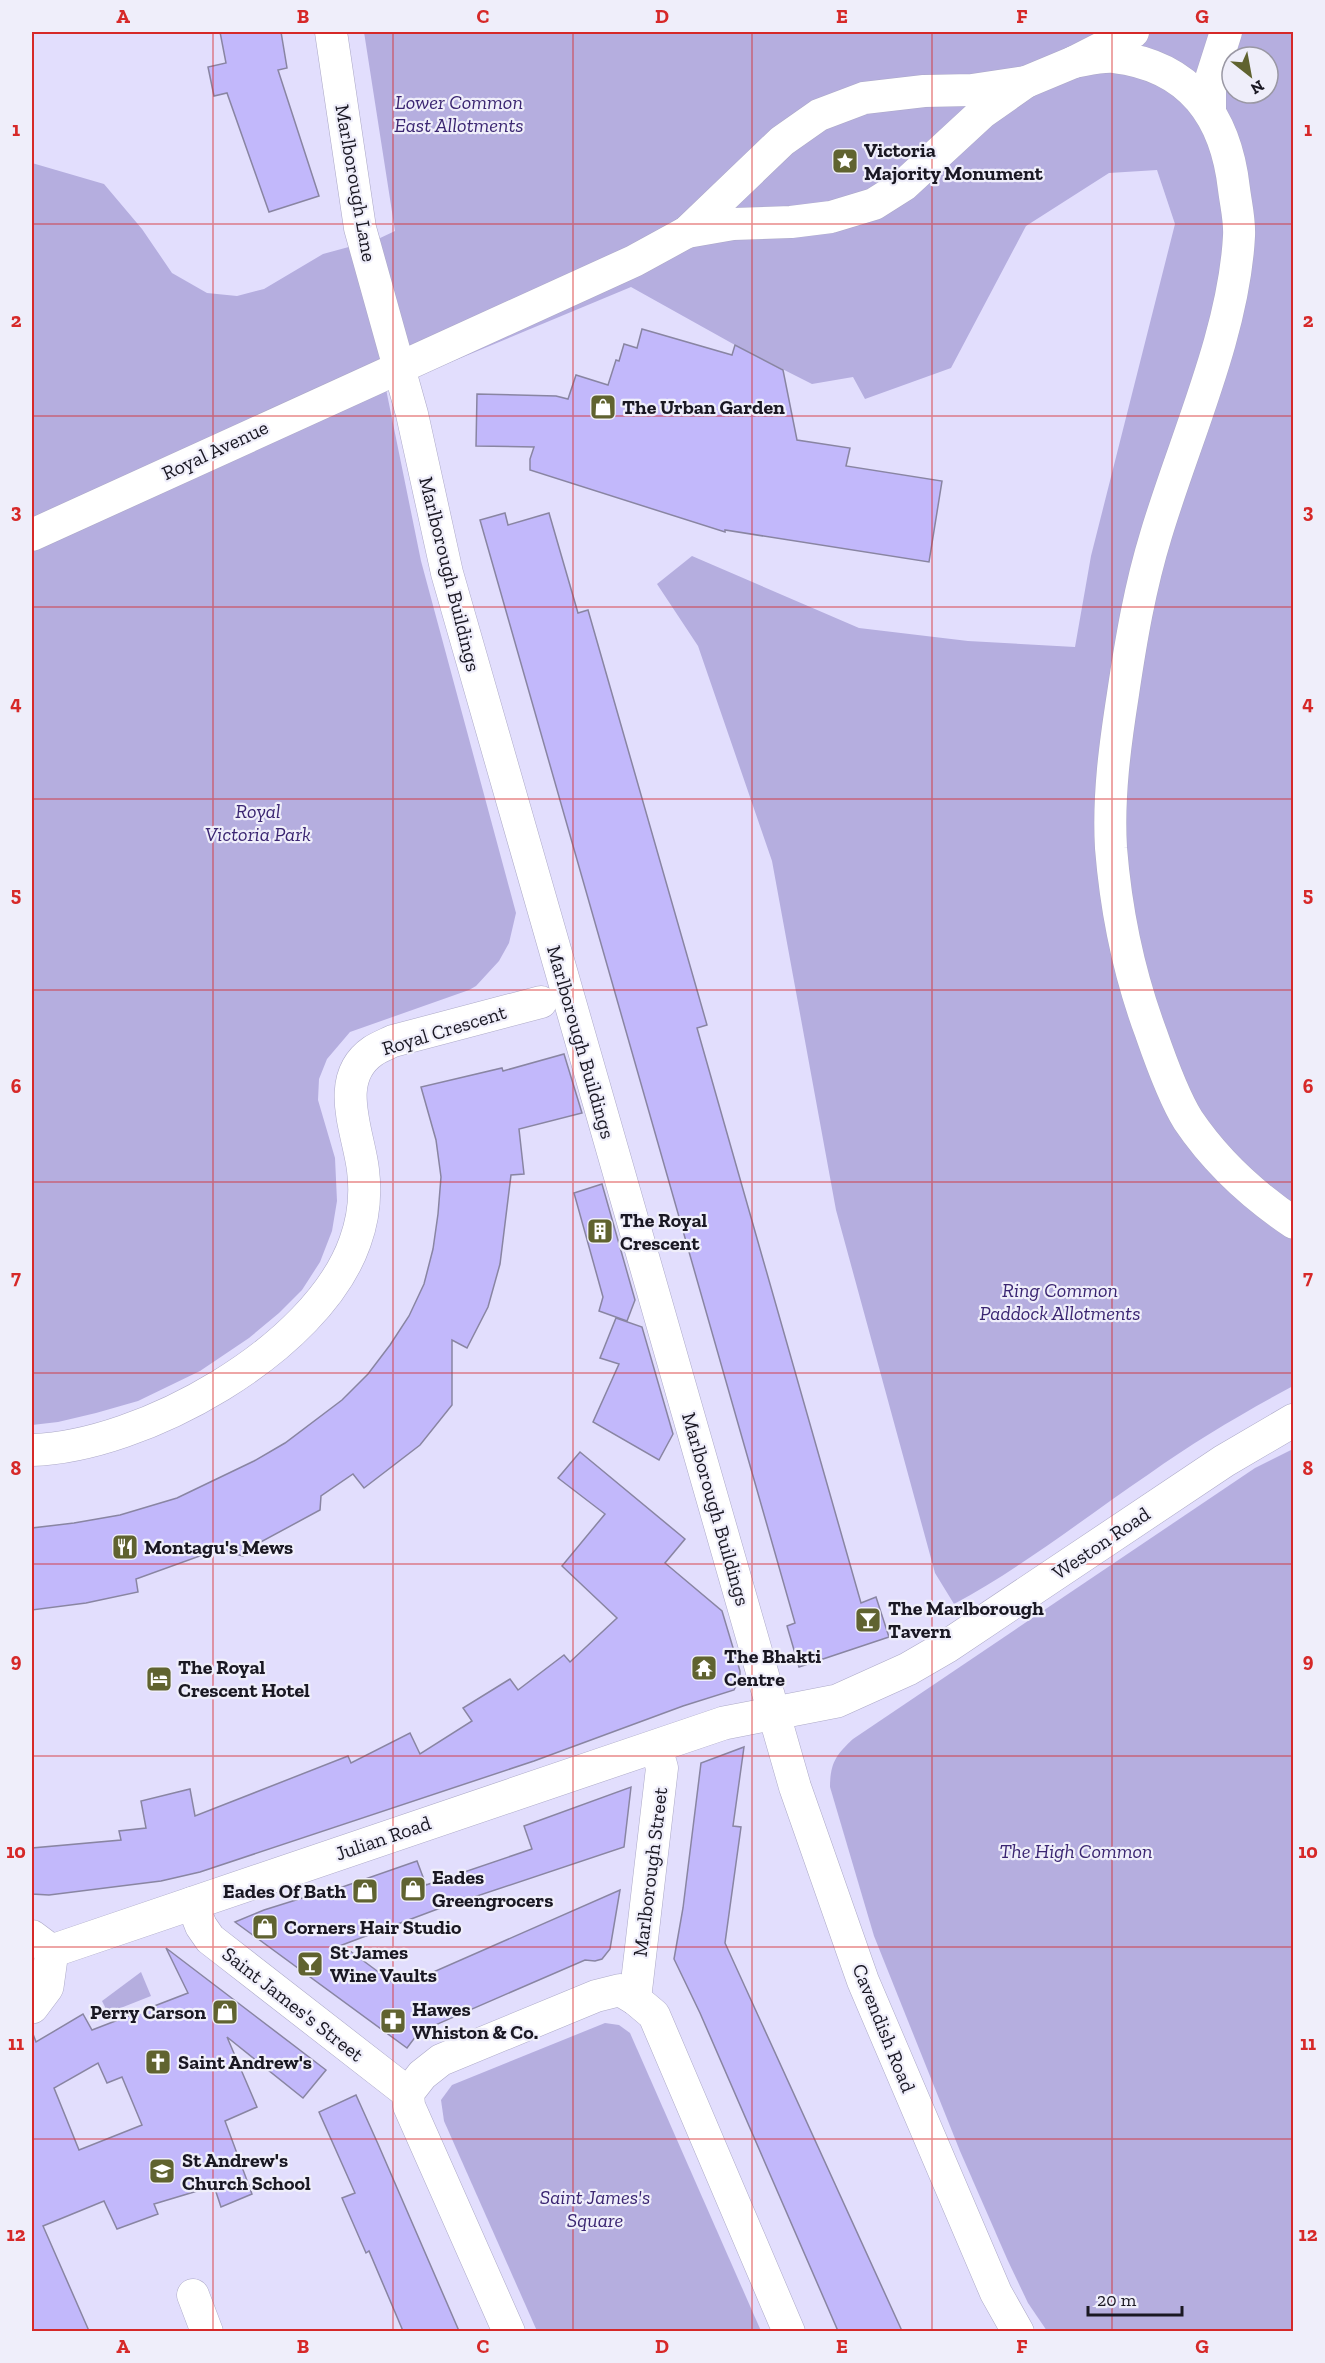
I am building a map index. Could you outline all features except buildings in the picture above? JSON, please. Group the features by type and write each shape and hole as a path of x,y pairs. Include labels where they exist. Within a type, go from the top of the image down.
{"street":[{"name":"Marlborough Lane","path":"331,32 360,228 399,367"},
{"path":"687,232 733,224 791,222 831,217 874,204 904,185 982,113 1026,82 1074,62 1133,32"},
{"path":"1210,112 1210,82 1226,32"},
{"path":"1074,62 1112,57 1144,64 1174,78 1195,93 1210,112 1227,147 1239,233 1234,280 1221,335 1155,537 1131,638 1112,765 1111,847 1121,923 1139,1001 1159,1056 1188,1119 1229,1170 1293,1223"},
{"path":"687,232 782,141 819,115 864,98 924,91 972,90 1026,82"},
{"name":"Royal Avenue","path":"32,535 634,261 687,232"},
{"name":"Marlborough Buildings","path":"399,367 412,414 447,573 775,1714"},
{"name":"Royal Crescent","path":"32,1450 90,1440 141,1425 187,1404 234,1378 306,1318 334,1284 355,1243 364,1206 363,1171 350,1101 351,1083 359,1066 371,1052 393,1041 541,1002"},
{"name":"Weston Road","path":"775,1714 837,1701 908,1669 946,1647 1224,1461 1293,1420"},
{"name":"Julian Road","path":"32,2007 47,1987 42,1943 192,1903 724,1723 775,1714"},
{"name":"Cavendish Road","path":"775,1714 795,1787 863,1981 996,2293 1018,2331"},
{"name":"Marlborough Street","path":"635,1999 662,1768 656,1747"},
{"name":"Saint James's Street","path":"192,1903 201,1926 210,1939 408,2093"},
{"path":"509,2331 409,2106 408,2093 422,2074 441,2060 585,2000 620,1990 654,2014 789,2331"}],"green space":[{"name":"Royal Victoria Park","path":"364,32 1293,32 1293,1386 1184,1450 1029,1558 954,1604 935,1573 836,1210 772,861 698,646 657,584 692,556 859,628 968,641 1075,647 1091,556 1175,224 1157,170 1109,173 1026,226 951,368 865,399 853,377 812,384 735,345 631,287 386,389 421,561 516,913 509,943 499,961 476,986 350,1032 327,1059 319,1079 318,1100 335,1158 337,1201 332,1231 320,1262 302,1290 249,1338 200,1371 138,1401 58,1422 32,1425 32,163 104,184 142,229 172,273 207,293 237,296 264,289 323,254 378,239 395,231"},
{"name":"The High Common","path":"1293,1449 1293,2331 1047,2331 1028,2303 1008,2261 960,2151 874,1936 830,1787 831,1772 838,1755 853,1739 1255,1468"},
{"path":"141,1972 151,1996 108,2013 102,2001"},
{"name":"Saint James's Square","path":"605,2023 619,2025 630,2033 761,2331 537,2331 444,2121 441,2100 452,2085"}],"place":[{"name":"Victoria Majority Monument","path":"845,161"},
{"name":"The Urban Garden","path":"603,407"},
{"name":"The Royal Crescent","path":"600,1231"},
{"name":"Montagu's Mews","path":"125,1547"},
{"name":"The Marlborough Tavern","path":"868,1620"},
{"name":"The Bhakti Centre","path":"704,1668"},
{"name":"The Royal Crescent Hotel","path":"159,1679"},
{"name":"Eades Greengrocers","path":"413,1889"},
{"name":"Eades Of Bath","path":"365,1891"},
{"name":"Corners Hair Studio","path":"265,1927"},
{"name":"St James Wine Vaults","path":"310,1964"},
{"name":"Perry Carson","path":"225,2012"},
{"name":"Hawes Whiston & Co.","path":"393,2021"},
{"name":"Saint Andrew's","path":"158,2062"},
{"name":"St Andrew's Church School","path":"162,2171"}],"park label":[{"name":"Lower Common East Allotments","path":"459,114"},
{"name":"Ring Common Paddock Allotments","path":"1060,1302"}]}
